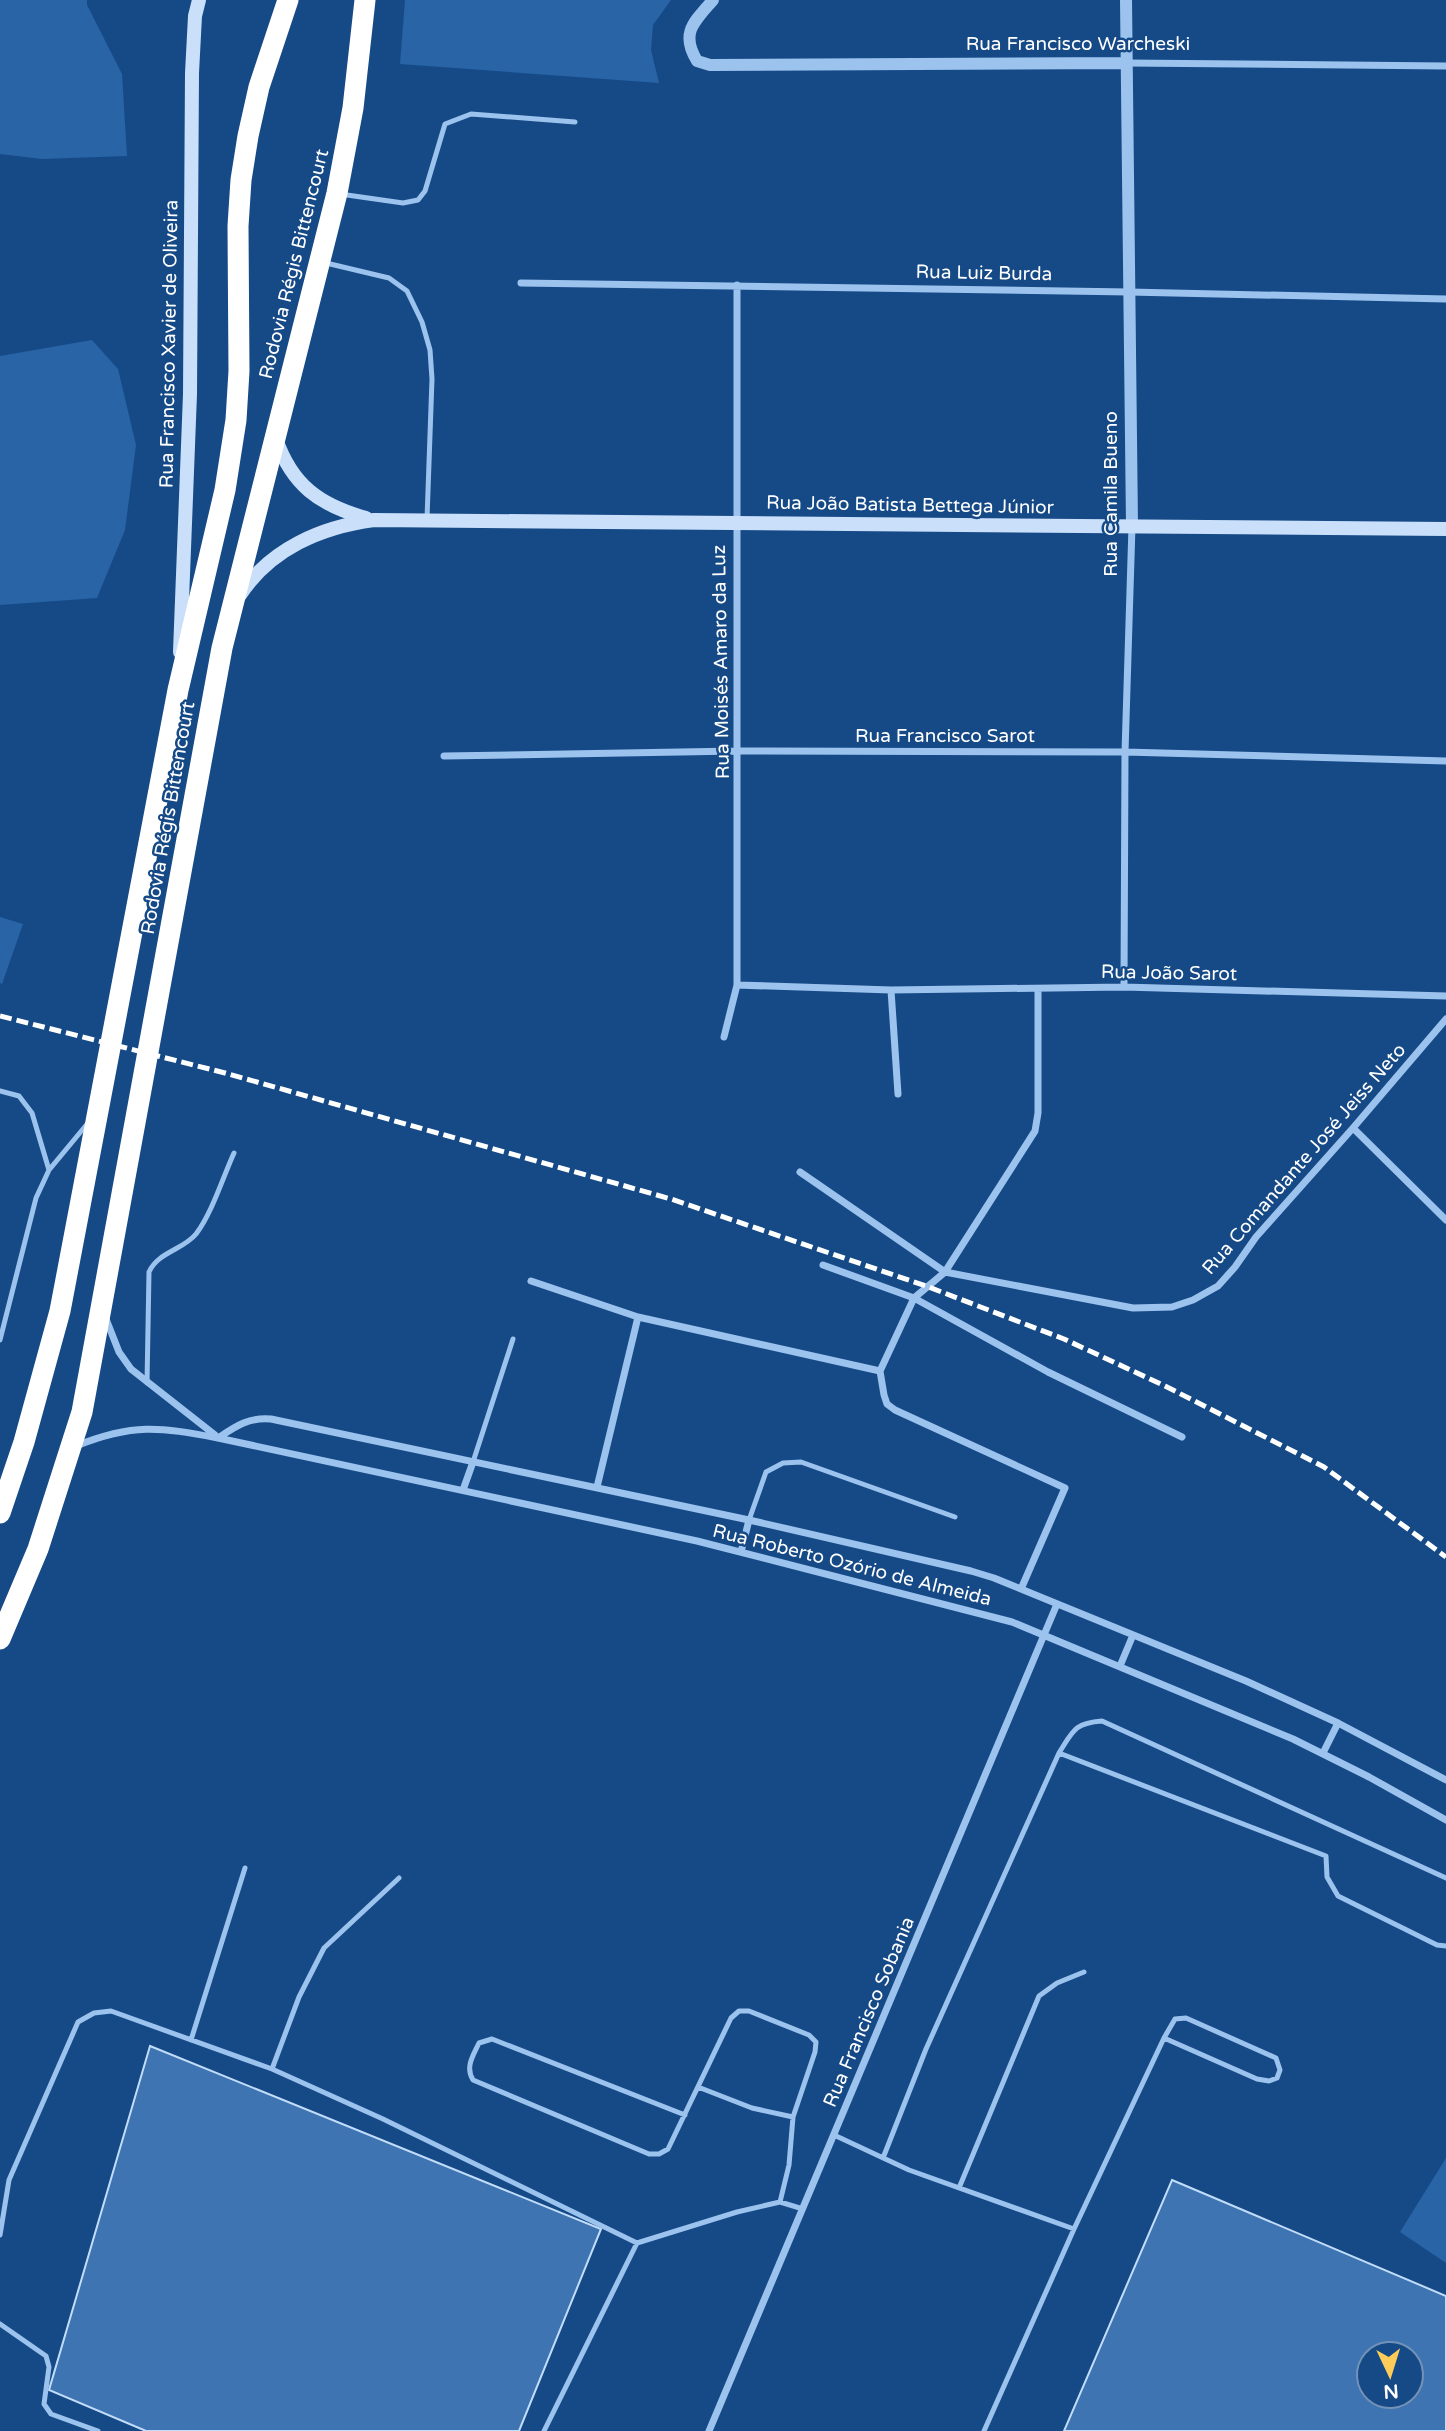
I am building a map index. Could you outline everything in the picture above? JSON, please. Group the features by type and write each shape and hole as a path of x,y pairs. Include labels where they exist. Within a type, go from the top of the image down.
{"highway":[{"name":"Rodovia Régis Bittencourt","path":"0,1513 24,1442 60,1311 178,690 225,490 236,420 239,371 238,226 241,180 259,87 289,0"},
{"name":"Rodovia Régis Bittencourt","path":"0,1639 38,1549 82,1412 230,611 337,193 353,108 365,0"}],"main road":[{"name":"Rua Francisco Xavier de Oliveira","path":"178,690 190,394 192,73 195,16 199,0"},
{"name":"Rua João Batista Bettega Júnior","path":"275,437 291,472 311,493 336,508 374,520"},
{"name":"Rua João Batista Bettega Júnior","path":"230,611 263,567 283,552 326,529 374,520 1446,529"}],"street":[{"name":"Rua Francisco Warcheski","path":"713,0 693,23 688,36 697,61 710,65 1126,63 1446,66"},
{"name":"Rua Camila Bueno","path":"1124,987 1125,752 1132,526 1126,0"},
{"name":"Rua Luiz Burda","path":"521,283 1446,299"},
{"name":"Rua Moisés Amaro da Luz","path":"724,1037 737,985 737,285"},
{"name":"Rua Francisco Sarot","path":"444,756 738,751 1125,752 1446,761"},
{"name":"Rua João Sarot","path":"737,985 891,990 1124,987 1446,996"},
{"path":"1021,1589 1065,1488 895,1410 887,1404 880,1371 914,1298 946,1272 1035,1131 1038,1113 1038,989"},
{"path":"891,990 898,1094"},
{"name":"Rua Comandante José Jeiss Neto","path":"946,1272 1133,1308 1172,1307 1193,1300 1218,1286 1235,1267 1255,1237 1353,1128 1446,1018"},
{"path":"1353,1128 1446,1220"},
{"path":"800,1172 946,1272"},
{"path":"823,1265 914,1298 1048,1372 1182,1437"},
{"path":"531,1281 638,1317 880,1371"},
{"name":"Rua Roberto Ozório de Almeida","path":"102,1309 119,1352 131,1369 218,1438"},
{"path":"597,1487 638,1317"},
{"path":"218,1438 241,1423 256,1418 271,1419 749,1520 971,1571 1247,1681 1338,1723 1446,1780"},
{"name":"Rua Roberto Ozório de Almeida","path":"72,1447 123,1430 177,1430 741,1552 983,1614 1044,1634 1323,1753 1446,1820"},
{"path":"463,1490 472,1462"},
{"path":"741,1552 749,1520"},
{"name":"Rua Francisco Sobania","path":"709,2431 1057,1604"},
{"path":"1120,1666 1133,1635"},
{"path":"1323,1753 1338,1723"}],"lane":[{"path":"337,193 403,203 418,200 425,191 445,124 457,118 471,114 575,122"},
{"path":"319,262 389,278 407,291 422,322 430,350 432,379 427,520"},
{"path":"0,1091 19,1096 32,1113 49,1170"},
{"path":"0,1340 36,1198 49,1170 99,1110"},
{"path":"147,1383 149,1272 153,1263 193,1237 202,1225 234,1153"},
{"path":"472,1462 513,1339"},
{"path":"749,1520 766,1472 783,1463 801,1462 955,1517"},
{"path":"883,2158 926,2049 1059,1753 1075,1727 1087,1722 1102,1721 1446,1878"},
{"path":"1059,1753 1326,1856 1327,1877 1338,1896 1437,1945 1446,1946"},
{"path":"191,2040 244,1868"},
{"path":"272,2069 299,1997 324,1948 399,1878"},
{"path":"959,2188 1039,1996 1056,1983 1084,1972"},
{"path":"0,2235 9,2180 78,2022 94,2013 111,2011 272,2069 383,2119 638,2243 737,2212 780,2202 803,2209"},
{"path":"685,2115 492,2039 479,2043 469,2065 473,2080 649,2154 659,2154 668,2149 685,2115 731,2018 739,2011 748,2011 809,2035 816,2042 816,2052 793,2117 789,2165 780,2202"},
{"path":"984,2431 1074,2229 1164,2038 1175,2019 1186,2018 1276,2058 1280,2070 1277,2078 1269,2081 1257,2079 1164,2038"},
{"path":"698,2087 752,2108 793,2117"},
{"path":"834,2135 909,2170 1074,2229"},
{"path":"544,2431 638,2243"},
{"path":"0,2324 46,2356 49,2367 44,2404 51,2414 98,2431"}],"shaded area":[{"path":"0,0 87,0 87,5 122,74 127,156 42,159 0,154"},
{"path":"405,0 671,0 653,25 651,50 659,83 400,64"},
{"path":"92,340 118,369 136,445 125,530 97,598 0,605 0,356"},
{"path":"0,917 23,924 2,984 0,983"},
{"path":"1446,2158 1446,2263 1400,2232"}],"building":[{"path":"150,2046 601,2229 519,2431 146,2431 49,2390"},
{"path":"1172,2180 1446,2296 1446,2431 1064,2431"}],"railway":[{"path":"0,1016 225,1073 671,1199 926,1286 1064,1339 1165,1386 1324,1467 1446,1557"}]}
